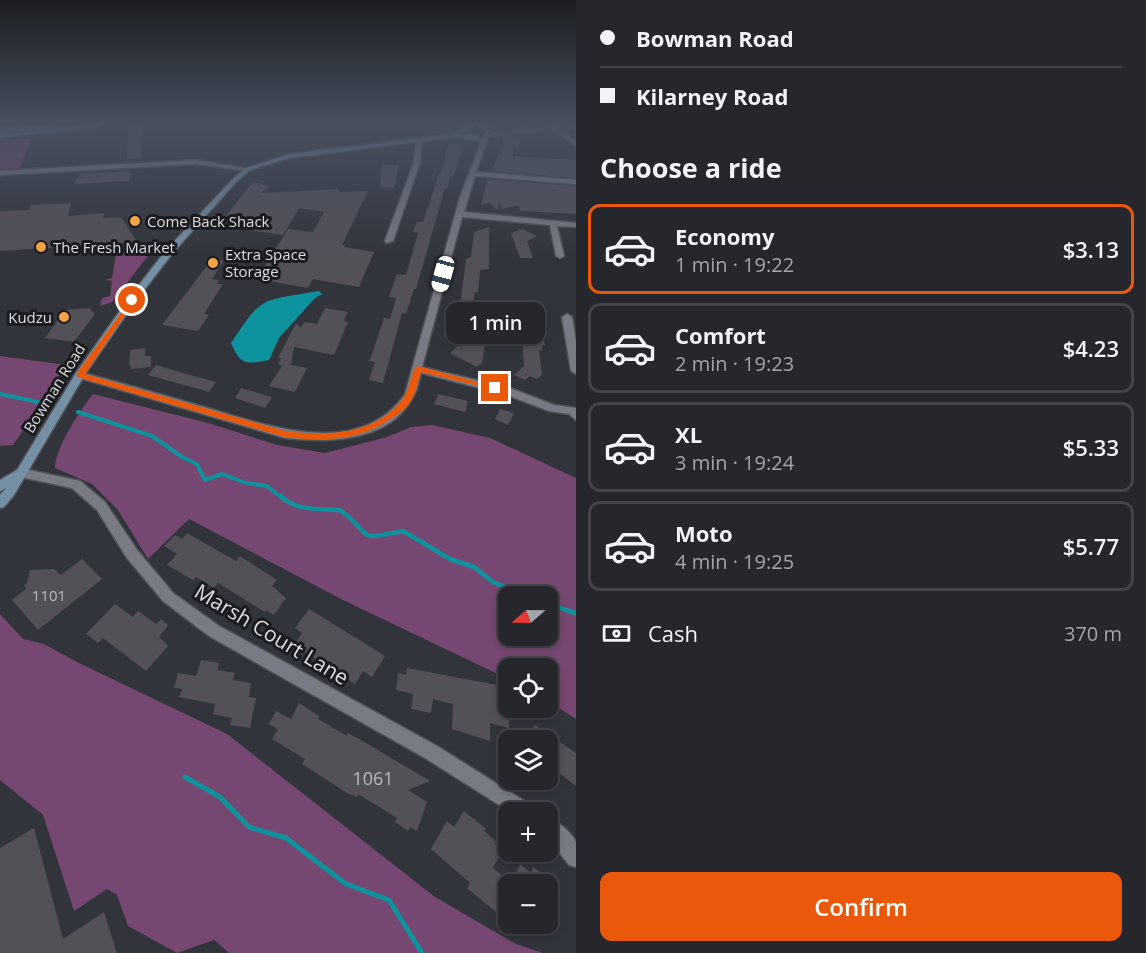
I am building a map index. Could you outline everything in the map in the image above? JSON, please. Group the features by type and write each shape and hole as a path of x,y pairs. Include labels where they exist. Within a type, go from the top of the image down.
{"main road":[{"name":"Bowman Road","path":"0,502 10,492 80,375 132,300 169,252 234,181 247,169"},
{"name":"Bowman Road","path":"0,486 20,473"}],"street":[{"path":"0,173 63,169"},
{"path":"389,241 414,169"},
{"path":"80,375 285,434 313,438 356,432 386,419 408,399 472,169"},
{"path":"471,174 576,182"},
{"path":"459,214 576,225"},
{"path":"553,223 560,256"},
{"path":"567,317 576,371"},
{"path":"418,369 483,384 553,408 575,411"},
{"name":"Marsh Court Lane","path":"20,473 76,484 101,506 132,554 168,597 214,631 431,752 511,802"},
{"path":"558,834 576,858"}],"shaded area":[{"path":"147,253 148,256 112,302 100,306 102,298 110,296 112,281 105,280 112,278 116,255 109,254"},
{"path":"0,356 67,365 13,445 0,446"},
{"path":"93,394 208,423 277,445 325,453 387,437 411,427 432,425 490,438 576,478 576,719 558,707 558,658 498,658 498,674 343,600 189,519 148,559 118,510 92,484 55,468 59,450"},
{"path":"0,614 23,639 44,644 227,734 435,897 516,944 543,953 229,953 214,940 177,953 128,926 117,895 107,889 74,911 43,815 0,780"}],"water":[{"path":"319,291 322,294 315,298 279,338 269,360 245,362 241,360 231,343 256,309 271,300"}],"building":[{"path":"382,169 398,169 394,188 380,187"},
{"path":"456,169 447,189 445,188 416,289 414,289 406,314 402,313 383,383 369,380 375,362 369,361 384,318 390,319 396,298 389,297 397,274 406,275 418,233 413,232 417,222 423,222 442,171"},
{"path":"576,169 576,178 491,171"},
{"path":"131,171 129,181 74,184 81,173"},
{"path":"488,179 576,186 576,214 520,211 519,205 502,209 499,201 498,210 489,203 481,205"},
{"path":"254,182 270,186 261,193 338,189 340,192 368,191 342,245 374,252 359,287 313,279 308,288 257,279 288,229 313,232 324,212 299,208 283,235 249,230 252,224 223,220"},
{"path":"71,203 68,216 104,213 103,218 121,217 139,245 124,243 0,251 0,211 29,210 31,205"},
{"path":"489,227 489,269 480,270 478,293 475,292 466,339 472,334 486,337 482,363 477,367 450,353 465,340 450,337 450,334 453,323 458,320 466,259 471,257 474,232"},
{"path":"522,229 537,236 527,241 533,258 520,258 511,233"},
{"path":"212,259 224,260 212,279 219,280 217,284 223,284 204,314 209,315 198,331 162,325"},
{"path":"89,308 95,314 74,342 45,338 65,310"},
{"path":"325,308 348,312 344,321 348,322 334,355 294,347 291,365 307,368 295,392 269,386 282,366 278,364 281,358 278,358 296,323 301,328 304,322 317,324"},
{"path":"520,311 536,312 545,345 542,345 542,350 539,349 542,375 537,379 530,376 525,380 514,375 524,366"},
{"path":"145,348 145,356 151,356 151,367 131,369 131,365 129,366 130,350"},
{"path":"156,365 216,382 209,392 148,375"},
{"path":"241,388 272,397 265,408 235,398"},
{"path":"438,394 468,401 465,412 434,404"},
{"path":"500,409 514,413 508,425 495,419"},
{"path":"187,533 236,561 240,556 277,580 272,586 286,598 274,615 266,610 265,612 218,583 214,588 196,577 193,580 167,565 177,554 164,546 175,535 182,539"},
{"path":"82,559 102,579 38,630 12,600 26,589 24,585 27,583 30,570 54,569 61,575"},
{"path":"115,604 133,617 138,611 156,624 161,619 168,625 159,637 168,646 146,671 103,638 98,643 86,634"},
{"path":"309,609 385,656 372,677 363,671 355,684 294,645 302,633 295,628"},
{"path":"201,660 219,663 218,670 235,673 233,680 251,683 249,697 256,698 250,728 230,725 232,718 213,714 215,704 179,697 182,689 174,688 178,673 196,676"},
{"path":"407,668 498,685 498,718 509,718 509,728 490,723 490,741 452,729 453,704 433,699 431,713 411,709 413,694 396,690 398,673 406,675"},
{"path":"299,703 319,716 318,719 347,736 348,733 361,740 430,781 408,790 427,802 417,831 410,827 408,831 395,822 397,818 358,794 357,797 347,793 302,764 305,759 272,739 278,729 269,724 276,711 291,719"},
{"path":"535,725 542,730 532,730"},
{"path":"558,741 576,753 576,786 558,772"},
{"path":"464,811 486,829 484,831 496,841 498,858 493,868 500,874 498,874 498,914 467,888 470,883 431,849 447,821 454,827"},
{"path":"34,828 63,939 104,912 117,953 0,953 0,848"},
{"path":"520,864 531,873 533,867 542,874 516,874"}],"waterway":[{"path":"0,394 38,402"},
{"path":"78,412 152,436 182,457 197,464 205,480 222,474 246,483 267,486 282,498"},
{"path":"281,496 301,507 340,510 370,536 403,531 450,559 474,567 493,582 503,586"},
{"path":"558,607 576,613"},
{"path":"185,777 220,797 249,827 286,838 346,884 389,900 422,953"}],"place":[{"name":"Come Back Shack","path":"135,221"},
{"name":"The Fresh Market","path":"41,247"},
{"name":"Extra Space Storage","path":"213,263"},
{"name":"Kudzu","path":"64,317"}],"route":[{"path":"132,300 80,375 285,434 313,438 333,437 376,425 396,412 408,399 418,369 495,388"}]}
